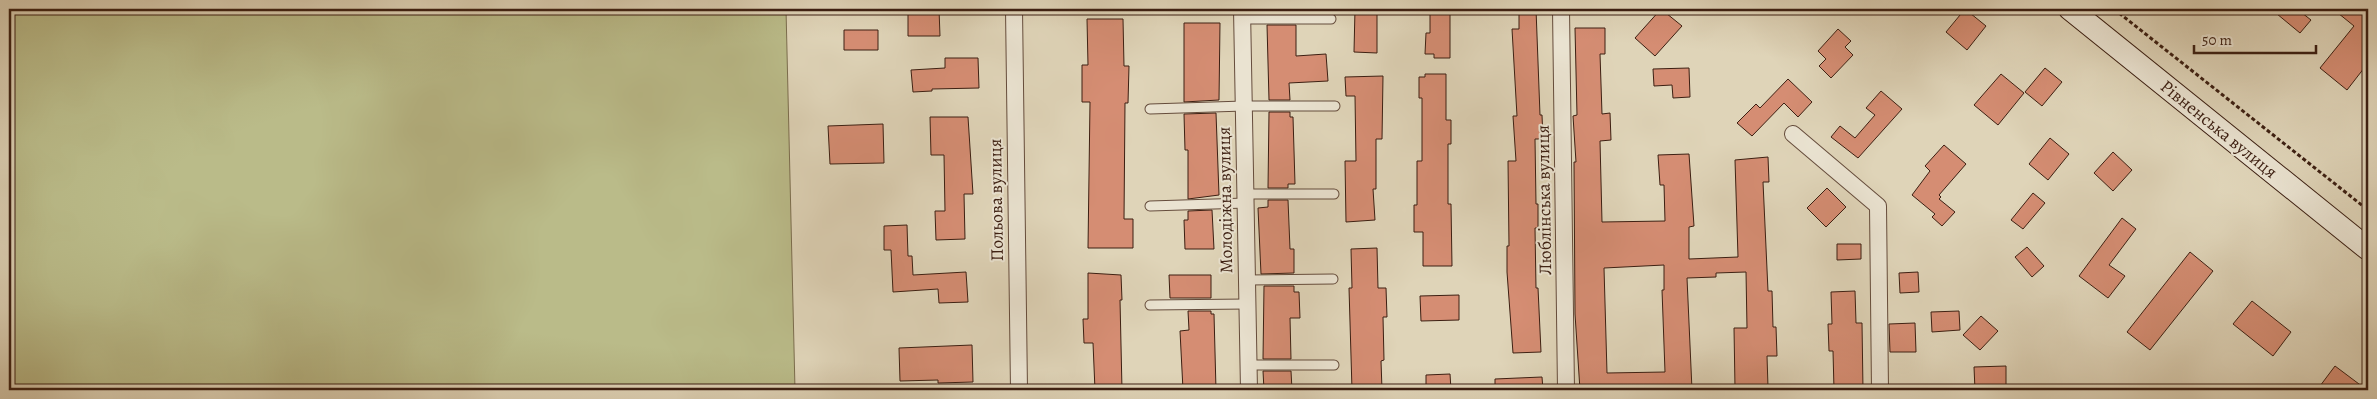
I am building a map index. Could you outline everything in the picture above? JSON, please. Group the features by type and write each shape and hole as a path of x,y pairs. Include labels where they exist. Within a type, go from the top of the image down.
{"main road":[{"name":"Рівненська вулиця","path":"2070,9 2368,249"}],"street":[{"name":"Польова вулиця","path":"1014,9 1019,390"},
{"name":"Люблінська вулиця","path":"1562,9 1566,390"},
{"name":"Молодіжна вулиця","path":"1243,14 1249,390"},
{"path":"1793,134 1878,206 1880,390"}],"lane":[{"path":"1148,9 1195,9"},
{"path":"1243,14 1331,19"},
{"path":"1150,109 1335,106"},
{"path":"1150,206 1334,194"},
{"path":"1247,280 1333,278"},
{"path":"1150,305 1247,304"},
{"path":"1248,365 1334,365"}],"path":[{"path":"2114,9 2368,210"}],"green space":[{"path":"9,9 786,9 795,390 9,390"}],"building":[{"path":"908,9 939,9 940,36 908,36"},
{"path":"1267,9 1296,9 1296,13 1267,13"},
{"path":"1355,9 1377,9 1377,53 1354,52"},
{"path":"1430,9 1450,9 1450,58 1434,58 1434,54 1425,54 1426,33 1430,33"},
{"path":"1519,9 1536,9 1540,115 1542,115 1543,139 1535,139 1536,204 1538,204 1538,228 1535,228 1536,288 1538,288 1541,352 1513,353 1507,272 1507,246 1509,246 1508,161 1516,161 1513,116 1517,116 1512,29 1519,29"},
{"path":"1661,9 1682,26 1655,56 1635,38"},
{"path":"1965,9 1986,26 1967,50 1946,32"},
{"path":"2271,9 2297,9 2311,20 2300,33"},
{"path":"2333,9 2368,9 2368,63 2347,90 2320,68 2354,26"},
{"path":"1087,19 1123,19 1124,66 1129,66 1128,103 1125,103 1124,219 1133,219 1133,248 1088,248 1090,102 1082,102 1082,65 1088,65"},
{"path":"1184,23 1220,23 1219,100 1184,102"},
{"path":"1267,25 1296,25 1296,56 1326,54 1328,81 1289,83 1290,100 1269,100"},
{"path":"1575,28 1605,28 1605,54 1600,54 1602,114 1610,113 1611,140 1600,141 1602,222 1665,221 1664,185 1660,185 1658,155 1689,154 1694,226 1689,227 1689,259 1738,257 1735,160 1768,157 1769,182 1763,182 1768,291 1772,291 1773,327 1776,327 1777,356 1767,356 1768,387 1735,388 1734,328 1747,328 1746,272 1716,273 1716,277 1687,278 1692,390 1580,390 1575,314 1574,162 1576,162 1573,116 1577,115","holes":["1664,265 1664,290 1662,290 1665,372 1607,373 1604,268"]},
{"path":"1838,29 1851,41 1845,47 1853,55 1831,78 1819,66 1826,59 1818,51"},
{"path":"844,30 878,30 878,50 844,50"},
{"path":"945,58 978,58 979,88 932,89 932,91 913,92 911,70 945,68"},
{"path":"1689,68 1690,97 1673,98 1672,85 1654,86 1653,69"},
{"path":"2045,68 2062,82 2042,106 2025,92"},
{"path":"1425,74 1446,74 1446,120 1451,120 1451,144 1448,144 1448,204 1451,204 1452,266 1423,266 1423,232 1414,232 1414,205 1417,205 1417,161 1422,161 1422,98 1419,98 1419,77 1425,77"},
{"path":"2001,74 2024,93 1998,125 1974,105"},
{"path":"1383,76 1382,139 1376,139 1376,189 1373,189 1375,220 1346,222 1345,161 1356,161 1355,96 1346,96 1345,77"},
{"path":"1788,79 1812,102 1798,117 1784,103 1752,136 1737,123 1756,104 1760,108"},
{"path":"1881,91 1902,109 1858,158 1831,137 1840,126 1855,138 1875,115 1866,108"},
{"path":"1269,112 1290,112 1290,117 1293,117 1295,184 1288,184 1288,188 1268,188"},
{"path":"1216,113 1219,195 1188,199 1188,150 1185,150 1184,114"},
{"path":"930,117 968,117 973,194 964,194 965,239 936,240 935,211 945,211 944,155 931,155"},
{"path":"883,124 884,163 830,164 828,126"},
{"path":"2050,138 2069,154 2048,180 2029,164"},
{"path":"1944,145 1966,164 1939,195 1941,197 1939,199 1955,212 1942,226 1932,217 1935,214 1912,195 1930,171 1925,166"},
{"path":"2113,152 2132,170 2113,191 2094,173"},
{"path":"1827,188 1846,207 1826,227 1807,208"},
{"path":"2033,193 2045,203 2023,229 2011,220"},
{"path":"1268,200 1288,200 1290,249 1294,249 1294,273 1261,274 1258,208 1268,207"},
{"path":"1212,210 1214,249 1185,249 1184,220 1188,220 1188,211"},
{"path":"2122,218 2136,229 2109,265 2125,276 2108,298 2079,276"},
{"path":"907,225 908,256 912,256 913,275 966,272 968,302 939,303 938,289 893,292 891,250 884,250 884,226"},
{"path":"1837,244 1861,244 1861,259 1837,260"},
{"path":"2027,247 2044,266 2032,277 2015,257"},
{"path":"1377,248 1378,288 1386,288 1387,317 1383,317 1384,360 1381,361 1382,390 1352,390 1349,288 1352,288 1351,249"},
{"path":"2190,252 2213,271 2150,350 2127,332"},
{"path":"1918,272 1919,292 1900,293 1899,273"},
{"path":"1088,273 1121,275 1122,390 1095,390 1093,343 1084,343 1083,319 1088,319"},
{"path":"1169,275 1211,275 1211,298 1170,298"},
{"path":"1264,286 1294,286 1294,292 1299,292 1300,318 1290,318 1291,359 1263,359"},
{"path":"1855,291 1856,323 1862,323 1863,390 1834,390 1833,351 1829,351 1828,324 1832,324 1831,292"},
{"path":"1459,295 1459,320 1421,321 1420,296"},
{"path":"2252,301 2291,332 2273,356 2233,324"},
{"path":"1188,311 1211,311 1211,314 1214,314 1216,390 1183,390 1180,331 1189,330"},
{"path":"1959,311 1960,330 1932,332 1931,312"},
{"path":"1981,316 1998,331 1980,350 1963,335"},
{"path":"1915,323 1916,352 1890,352 1889,324"},
{"path":"972,345 973,382 938,383 938,380 900,381 899,348"},
{"path":"2006,366 2006,390 1975,390 1974,367"},
{"path":"2335,366 2367,390 2317,390"},
{"path":"1263,371 1291,371 1292,390 1264,390"},
{"path":"1450,374 1451,390 1426,390 1426,375"},
{"path":"1542,377 1543,390 1495,390 1495,379"}]}
